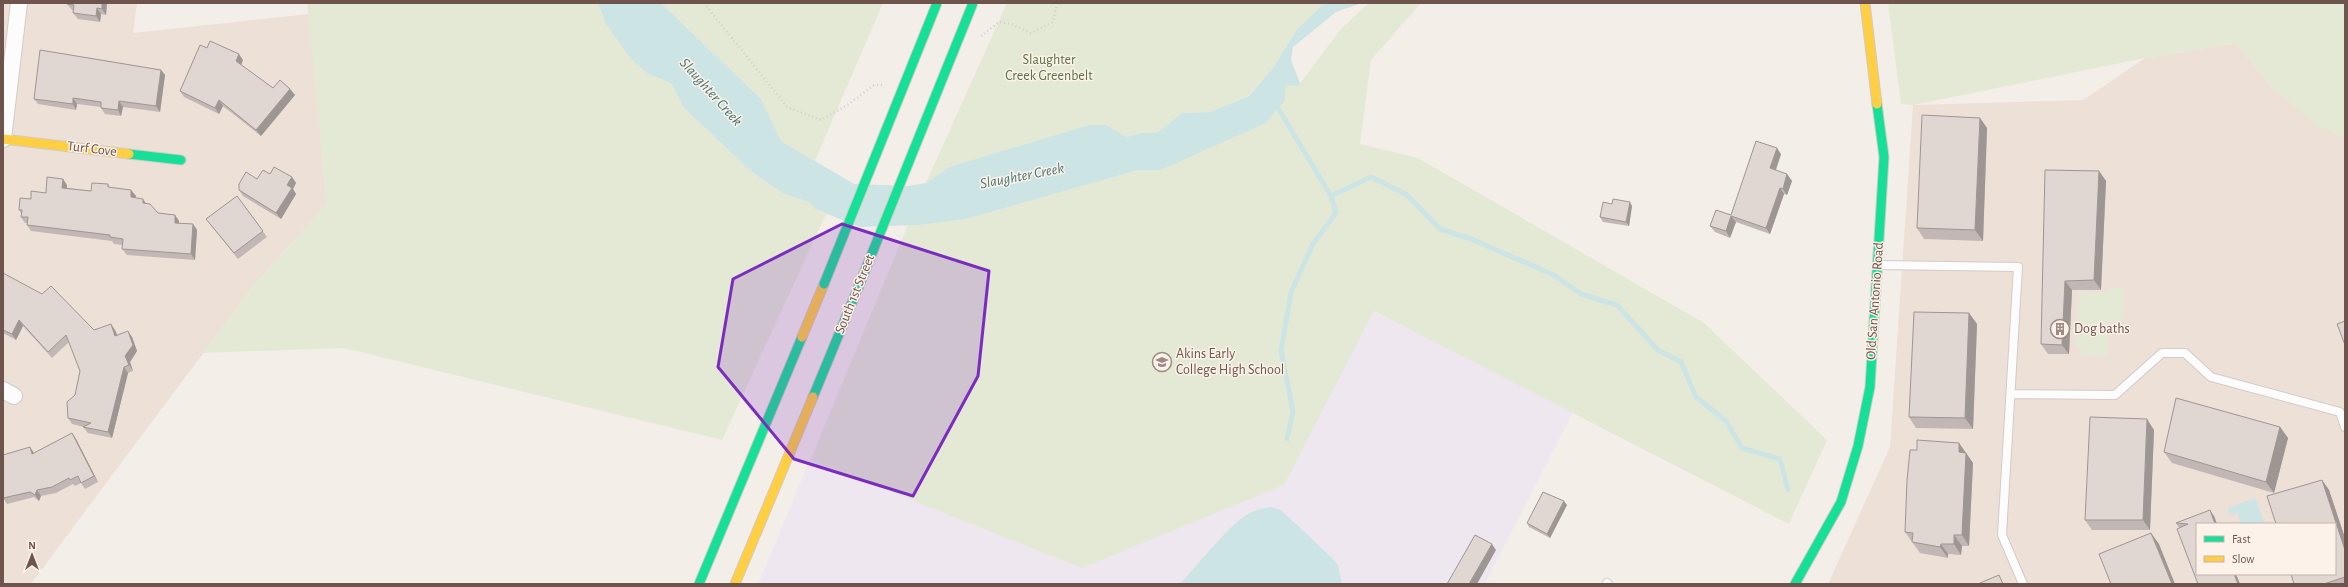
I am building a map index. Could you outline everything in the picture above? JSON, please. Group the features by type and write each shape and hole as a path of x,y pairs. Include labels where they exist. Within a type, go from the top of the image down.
{"main road":[{"path":"699,584 824,284 937,3"},
{"name":"South 1st Street","path":"735,584 858,288 973,3"},
{"name":"Old San Antonio Road","path":"1795,584 1841,502 1858,446 1870,387 1876,266 1882,216 1884,157 1865,3"},
{"name":"Turf Cove","path":"3,139 181,160"}],"street":[{"path":"3,139 19,3"}],"lane":[{"path":"1876,266 2018,267 2002,535 2022,584"},
{"path":"2011,394 2116,395 2162,353 2185,353 2211,377 2340,412 2345,427"}],"path":[{"path":"704,3 787,107 821,120 849,104 874,85 889,85"},
{"path":"977,42 981,36 999,22 1012,24 1031,33 1053,22 1057,3"}],"highlighted area":[{"path":"842,224 989,271 978,376 913,496 794,459 718,367 733,279"}],"shaded area":[{"path":"3,3 137,3 133,33 309,14 327,204 254,285 31,584 3,584"},
{"path":"2235,43 2274,89 2345,137 2345,584 1828,584 1890,447 1913,105 2083,100 2145,58"},
{"name":"Akins Early College High School","path":"1110,178 1573,412 1485,584 758,584 908,225 966,219"}],"green space":[{"path":"307,3 598,3 606,24 648,74 671,83 684,108 752,172 784,194 809,202 815,209 826,214 722,440 344,348 203,353 254,285 327,204"},
{"path":"661,3 883,3 815,161 781,141 761,99"},
{"name":"Slaughter Creek Greenbelt","path":"1007,3 1325,3 1297,29 1275,65 1248,96 1210,112 1182,113 1157,133 1141,133 1127,137 1106,125 1089,125 949,167 926,183"},
{"path":"1369,3 1421,3 1371,60 1360,144 1418,158 1704,323 1827,440 1789,524 1374,311 1284,485 1082,568 811,460 908,225 966,219 1138,170 1161,170 1266,123 1285,100 1286,84 1298,86 1340,30"},
{"path":"1888,3 2345,3 2345,138 2316,125 2274,89 2235,43 2145,58 1913,105 1901,104"},
{"path":"2108,288 2124,288 2122,322 2109,321 2107,356 2080,354 2080,348 2076,348 2079,291 2108,293"}],"water":[{"name":"Slaughter Creek","path":"598,3 661,3 761,99 781,141 854,184 908,186 926,183 949,167 1089,125 1106,125 1127,137 1141,133 1157,133 1182,113 1210,112 1249,96 1275,65 1297,29 1325,3 1362,3 1336,12 1293,47 1291,60 1300,83 1298,86 1286,85 1285,100 1266,123 1161,170 1138,170 966,219 917,225 860,227 815,209 809,202 784,194 752,172 684,108 671,83 648,74 631,59 606,24"},
{"path":"2255,498 2265,523 2241,523 2237,513 2230,515 2228,508"},
{"path":"1271,507 1281,510 1332,558 1338,565 1342,584 1180,584 1233,525 1250,513 1263,508"}],"building":[{"path":"102,3 102,9 97,8 96,16 73,13 74,5 67,4"},
{"path":"210,41 239,54 236,61 273,88 280,80 290,89 256,130 219,100 215,108 180,91 200,45 207,48"},
{"path":"40,50 161,70 156,106 119,101 118,110 101,108 101,102 73,98 73,104 34,99"},
{"path":"1922,115 1980,118 1975,230 1917,228"},
{"path":"1756,141 1777,148 1770,168 1787,174 1783,189 1780,188 1766,228 1731,216 1726,231 1710,226 1716,210 1731,215"},
{"path":"274,167 292,177 287,185 292,188 276,213 239,190 239,184 246,172 257,179 263,170 270,174"},
{"path":"2045,170 2099,171 2094,280 2065,281 2062,345 2041,344"},
{"path":"47,177 63,179 62,188 91,191 92,183 108,184 108,187 131,190 131,197 143,199 143,203 150,204 158,213 175,215 175,223 193,224 191,254 122,249 123,239 110,237 110,235 27,225 28,217 21,217 22,210 19,210 20,198 31,199 31,191 46,193"},
{"path":"237,196 263,231 234,253 206,219"},
{"path":"1613,199 1630,202 1626,222 1600,217 1603,202 1612,204"},
{"path":"3,273 42,294 51,286 94,330 111,324 115,336 128,331 133,345 125,356 129,365 124,367 108,432 83,427 91,423 68,418 67,402 75,395 80,371 66,335 48,352 19,320 12,334 3,330"},
{"path":"1914,312 1969,313 1965,418 1909,417"},
{"path":"2345,321 2345,345 2337,324"},
{"path":"2176,398 2280,427 2266,482 2164,452"},
{"path":"2090,417 2147,419 2143,520 2085,520"},
{"path":"72,433 94,476 81,483 78,476 70,480 69,478 52,487 37,490 35,495 30,492 3,498 3,455 30,447 32,454"},
{"path":"1917,440 1959,443 1959,452 1966,453 1962,535 1954,535 1954,544 1941,544 1940,547 1912,542 1913,533 1905,532 1910,450 1917,450"},
{"path":"2322,480 2345,550 2345,577 2324,584 2294,584 2291,575 2336,575 2336,523 2276,523 2267,496"},
{"path":"1543,492 1564,501 1547,534 1527,523"},
{"path":"2210,510 2215,523 2196,523 2196,575 2234,575 2238,584 2198,584 2177,529 2188,524 2176,523"},
{"path":"2151,533 2172,584 2111,584 2099,554"},
{"path":"1475,535 1492,544 1469,584 1447,584"},
{"path":"1999,575 2003,584 1980,584 1980,583"}],"waterway":[{"path":"1275,103 1331,196 1371,177 1407,195 1440,229 1471,239 1552,274 1581,294 1617,305 1658,350 1681,362 1696,397 1726,421 1742,448 1780,459 1788,490"},
{"path":"1287,439 1293,412 1281,350 1291,292 1313,244 1336,213 1331,196"}],"traffic: fast":[{"path":"824,284 937,3"},
{"path":"858,288 973,3"},
{"path":"1795,584 1841,502 1858,446 1870,387 1884,157 1877,104"},
{"path":"129,154 181,160"},
{"path":"813,397 858,288"},
{"path":"699,584 802,337"}],"traffic: slow":[{"path":"1865,3 1877,104"},
{"path":"3,139 129,154"},
{"path":"802,337 824,284"},
{"path":"735,584 813,397"}],"place":[{"name":"Dog baths","path":"2060,329"},
{"name":"Akins Early College High School","path":"1162,362"}]}
